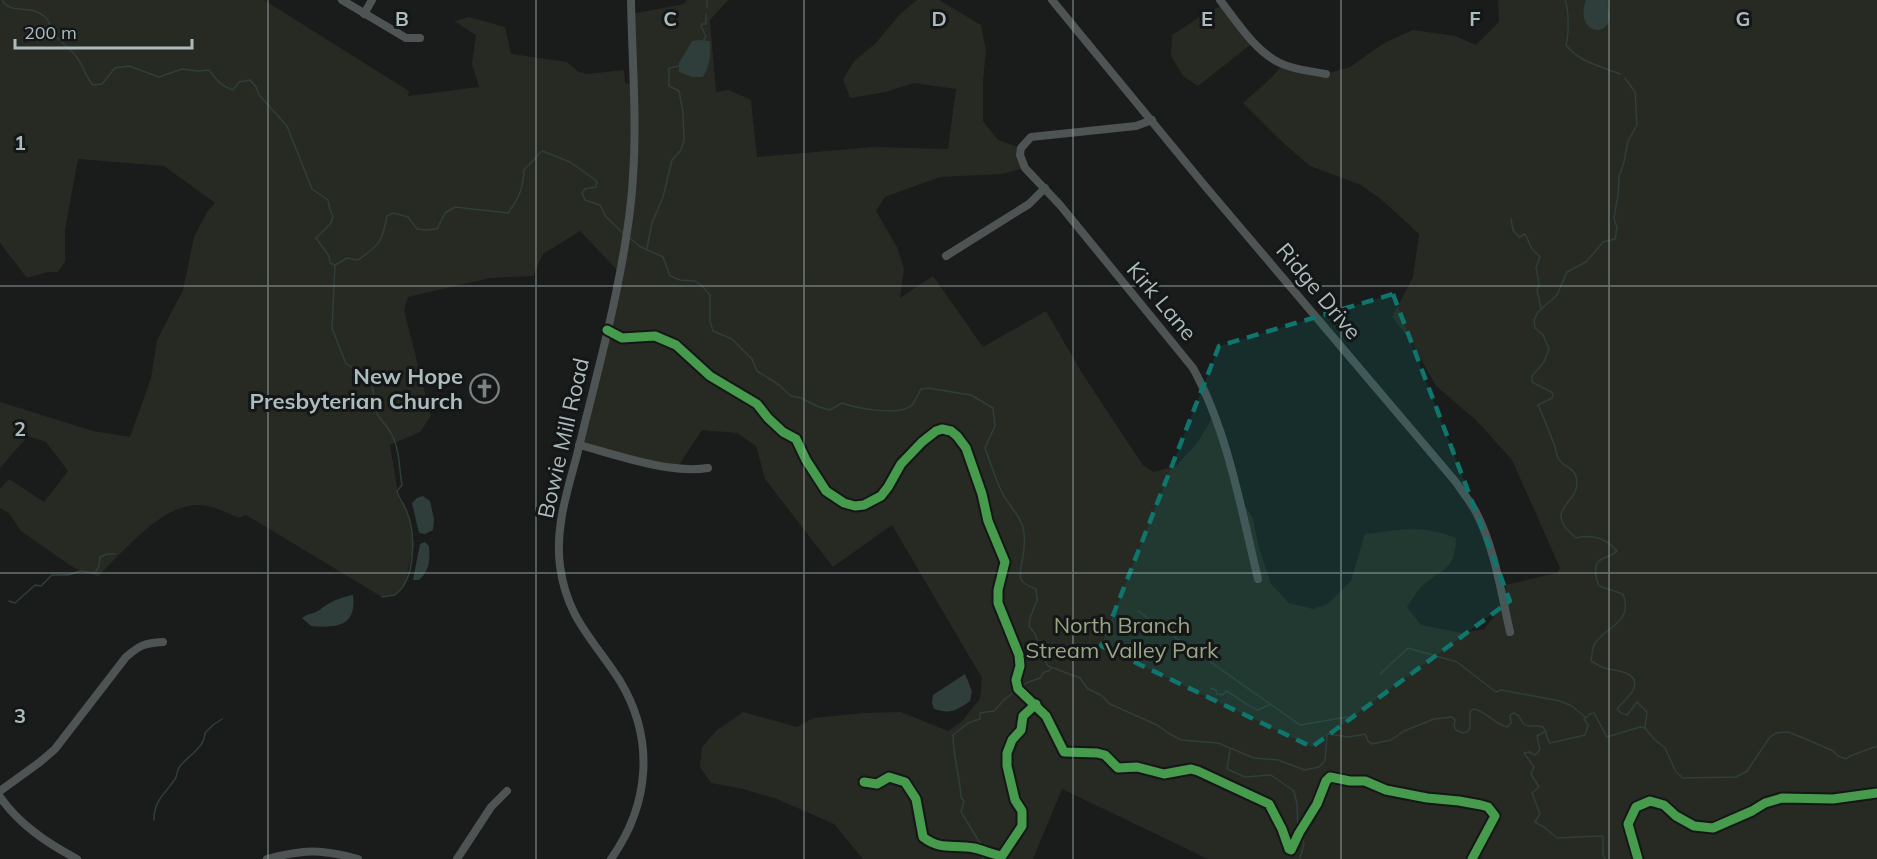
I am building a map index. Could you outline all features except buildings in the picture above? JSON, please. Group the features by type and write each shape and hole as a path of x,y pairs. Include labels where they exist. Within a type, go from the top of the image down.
{"street":[{"path":"342,0 406,38 420,38"},
{"path":"364,14 372,0"},
{"name":"Bowie Mill Road","path":"611,859 624,842 638,805 643,780 644,748 629,700 620,681 585,634 573,613 561,575 558,547 561,521 616,294 626,241 633,177 634,140 631,0"},
{"name":"Ridge Drive","path":"1052,0 1465,495 1475,510 1494,559 1510,632"},
{"path":"1220,0 1243,30 1270,57 1283,64 1326,74"},
{"name":"Kirk Lane","path":"1152,120 1136,126 1031,137 1021,148 1020,155 1025,168 1045,188 1193,368 1203,385 1237,492 1258,579"},
{"path":"946,256 1029,204 1045,188"},
{"path":"579,445 662,466 691,471 708,468"},
{"path":"0,791 55,748 126,657 140,646 163,642"},
{"path":"457,859 491,807 507,791"},
{"path":"0,797 27,828 63,856 77,859"},
{"path":"267,859 307,851 333,852 358,859"}],"highlighted area":[{"path":"1393,294 1510,601 1312,747 1101,646 1219,346"}],"green space":[{"name":"North Branch Stream Valley Park","path":"0,0 264,0 409,91 408,96 479,87 472,64 476,35 454,21 469,17 505,27 511,54 567,62 579,72 586,74 624,70 625,83 633,85 631,14 684,4 687,0 728,0 710,20 716,92 729,90 751,100 757,157 874,147 948,149 956,89 914,83 886,92 850,98 843,79 855,60 875,44 901,13 917,0 939,0 981,25 986,50 983,121 998,140 1021,148 1025,168 1002,174 940,177 885,197 876,211 897,247 904,269 900,298 933,276 983,347 1046,311 1082,373 1142,464 1153,472 1176,466 1198,442 1214,415 1237,492 1253,519 1259,548 1271,584 1289,603 1313,609 1328,604 1351,581 1365,534 1421,530 1456,538 1450,564 1421,587 1407,607 1421,625 1462,633 1484,629 1504,604 1509,603 1505,585 1557,573 1560,568 1512,460 1477,421 1436,386 1411,341 1392,317 1413,277 1419,234 1382,200 1361,185 1310,166 1243,103 1283,64 1326,74 1350,67 1384,43 1413,30 1455,36 1476,45 1499,22 1498,0 1877,0 1877,859 1208,859 1062,789 1033,859 863,859 834,824 777,799 711,783 700,767 702,747 716,731 743,712 797,727 813,718 901,712 948,731 962,721 980,699 982,678 892,525 833,567 765,479 756,446 737,433 702,430 677,468 579,445 620,273 580,231 543,254 533,276 490,278 408,297 404,310 431,416 420,432 390,445 399,500 407,509 414,544 405,584 395,595 382,597 246,515 239,518 208,506 192,505 162,518 147,528 98,576 74,568 21,531 9,513 0,508 0,489 9,479 44,502 68,471 46,442 28,436 0,468 0,402 93,431 130,437 151,378 157,340 183,290 194,237 207,212 215,203 164,166 78,159 65,230 65,262 58,272 48,272 27,278 0,243"},
{"path":"1223,5 1254,42 1198,86 1183,76 1171,56 1172,35 1204,14"}],"shaded area":[{"path":"1586,0 1608,0 1609,20 1602,29 1597,30 1587,25 1584,18"},
{"path":"692,41 710,41 709,60 703,77 692,77 679,72 679,63"},
{"path":"423,496 430,501 434,519 433,530 425,534 419,533 412,503"},
{"path":"425,542 429,546 427,569 419,580 413,580 420,544"},
{"path":"353,595 352,614 343,623 336,626 311,626 302,618 328,604"},
{"path":"965,674 972,691 970,701 953,711 934,709 933,695"}],"waterway":[{"path":"2,0 6,5 15,9 32,10 46,18 56,36 76,56 93,85 102,84 115,68 129,66 159,77 182,69 209,70 219,82 233,90 239,82 250,80 259,95 287,126 312,189 328,200 333,216 331,223 316,238 329,256 330,263 335,265 347,258 358,260 371,250 381,238 387,216 393,213 408,217 417,229 425,230 437,229 445,213 455,207 508,213 520,193 524,170 542,151 570,162 597,182 596,187 585,189 582,193 585,200 600,205 606,217 623,233"},
{"path":"707,0 707,7"},
{"path":"1565,0 1568,22 1566,45 1584,60 1620,74"},
{"path":"702,42 706,37 701,26 706,24 706,14"},
{"path":"647,248 652,223 663,197 672,160 681,150 684,140 683,112 679,91 669,86 669,68 679,66"},
{"path":"1625,78 1635,92 1637,125 1628,141 1619,177 1614,218 1617,228 1615,239 1603,242 1586,262 1567,272 1557,295 1538,312 1534,320 1535,328 1543,335 1549,349 1544,362 1532,376 1532,382 1553,394 1552,398 1538,405 1558,458 1572,470 1576,477 1576,490 1561,514 1566,528 1576,538 1598,538 1617,551 1599,561 1596,574 1599,586 1623,594 1625,611 1618,622 1595,643 1591,661 1604,668 1626,673 1634,679 1632,693 1617,709 1627,715 1637,702 1647,712 1645,728"},
{"path":"1511,219 1513,230 1519,237 1525,234 1532,249 1540,257 1536,267 1541,308"},
{"path":"629,237 639,246 663,257 670,276 680,280 695,281 702,286 710,295 710,321 713,331 732,339 752,359 757,371 791,396 830,410 842,403 888,411 906,409 912,405 921,389 928,388 971,395 993,408 995,426 985,448 1001,491 1023,528 1024,547 1020,575 1022,582 1036,589 1037,600 1029,626 1035,634 1048,666 1080,678 1088,689 1101,695 1110,704 1157,725 1181,740 1218,743 1254,758 1278,760 1305,770 1319,767 1325,761 1328,734 1349,737 1365,734 1372,744 1391,740 1404,731 1434,719 1452,717 1455,720 1456,730 1463,733 1470,728 1470,712 1473,709 1507,727 1511,723 1510,715 1514,713 1526,725 1543,727 1550,743 1585,735 1588,725 1584,719 1594,713 1607,737 1640,727 1645,728 1665,748 1676,772 1683,778 1736,777 1747,771 1770,737 1776,733 1788,732 1846,759 1877,746"},
{"path":"335,265 332,328 346,364 369,380 373,389 374,408 395,441 402,485 397,491 410,520 413,549 408,577 395,595 382,597"},
{"path":"9,601 15,603 35,585 41,586 52,575 68,575 80,571 95,573 100,557 115,554"},
{"path":"1138,611 1300,725 1347,717"},
{"path":"1380,674 1408,648 1457,662 1496,692 1501,690 1560,701 1572,706 1585,717"},
{"path":"983,859 980,843 961,812 964,801 961,797 953,735 968,723 980,719 980,713 994,711 1026,683 1040,678 1051,668"},
{"path":"1210,688 1216,690 1217,694 1223,695 1226,691 1258,710 1271,704"},
{"path":"154,820 158,802 175,779 183,762 199,747 205,733 222,719"},
{"path":"1546,731 1537,736 1540,750 1535,755 1529,752 1524,753 1534,767 1531,774 1539,787 1532,793 1540,814 1535,822 1557,838 1603,836 1605,859"},
{"path":"1230,750 1227,769 1245,777 1271,775 1294,791 1298,830 1304,843 1300,859"}],"cycle path":[{"path":"607,330 622,338 655,336 676,345 710,376 757,404 783,432 796,439 806,460 826,491 844,503 855,506 864,505 881,496 901,464 936,431 942,429 951,431 957,436 966,448 982,494 988,521 1005,562 998,590 998,603 1019,655 1020,666 1016,680 1018,689 1046,716 1064,752 1105,755 1118,768 1137,767 1164,774 1191,769 1198,771 1269,804 1291,850 1330,777 1365,781 1386,790 1427,798 1481,805 1488,807 1495,816 1472,859"},
{"path":"864,782 877,784 889,777 905,782 916,799 923,837 929,841 942,846 974,848 1002,856 1022,826 1022,811 1015,800 1007,766 1007,753 1012,740 1021,730 1023,716 1036,704"},
{"path":"1638,859 1628,824 1636,807 1650,801 1664,805 1676,816 1694,826 1713,828 1765,803 1782,798 1833,799 1877,793"}],"place":[{"name":"New Hope Presbyterian Church","path":"484,389"}]}
